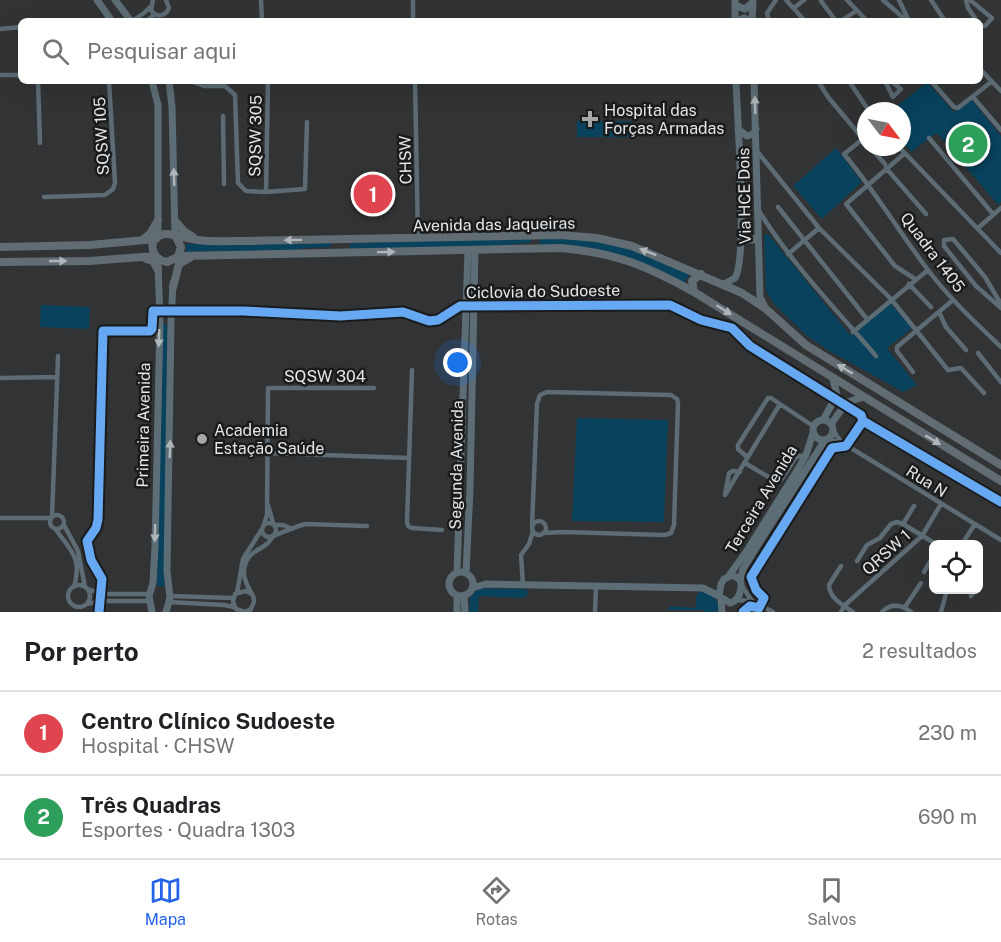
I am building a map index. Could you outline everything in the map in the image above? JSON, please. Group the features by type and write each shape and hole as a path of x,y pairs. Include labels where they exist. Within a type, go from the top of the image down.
{"main road":[{"path":"97,0 110,18"},
{"path":"115,0 129,18"},
{"path":"735,3 745,9 753,1"},
{"path":"751,18 753,1"},
{"path":"735,3 736,18"},
{"path":"153,84 158,105 159,141 157,238 153,247 157,258"},
{"path":"0,262 90,261 139,257 157,258 167,262 177,257 181,247 176,236 169,84"},
{"name":"Via HCE Dois","path":"724,284 733,280 739,271 741,232 736,84"},
{"name":"Via HCE Dois","path":"754,84 760,297 765,309"},
{"path":"738,129 747,136 753,134 756,129"},
{"path":"159,141 166,142 173,139"},
{"path":"140,241 150,234 158,220"},
{"path":"175,221 185,232 200,240"},
{"path":"741,232 747,240 753,240 758,236"},
{"path":"0,247 50,247 140,241 166,234 176,236"},
{"path":"532,248 536,241 534,235"},
{"name":"Avenida das Jaqueiras","path":"176,236 200,240 352,240 574,235 632,246 742,293 765,309 798,340 1001,465"},
{"path":"330,240 336,244 335,253"},
{"path":"350,253 348,246 352,240"},
{"name":"Avenida das Jaqueiras","path":"177,257 532,248 581,250 620,257 663,274 833,379"},
{"name":"Segunda Avenida","path":"465,574 471,250"},
{"path":"173,286 182,261 197,255"},
{"path":"139,257 153,261 158,270"},
{"name":"Primeira Avenida","path":"166,612 169,598 171,322 177,257"},
{"name":"Primeira Avenida","path":"151,600 160,320 157,258"},
{"path":"694,292 692,281 701,274"},
{"path":"160,320 171,322"},
{"path":"785,348 795,347 798,340"},
{"path":"833,379 1001,481"},
{"path":"823,420 837,395 833,379"},
{"path":"832,427 823,420 817,421 813,429 817,439 827,439 847,402 864,398"},
{"name":"Terceira Avenida","path":"726,578 746,552 806,455 813,429"},
{"name":"Terceira Avenida","path":"741,582 743,569 755,549 827,439"},
{"path":"465,612 460,596 450,590 449,584 452,576 465,574 486,584"},
{"path":"465,574 472,588"},
{"path":"457,612 460,596 472,588 486,584 703,588 733,575 741,582 730,612"},
{"path":"722,612 721,584 726,578"},
{"path":"159,587 169,598 159,608 151,600 159,587"},
{"path":"703,588 726,603 735,601"}],"street":[{"path":"164,18 169,9 166,0"},
{"path":"261,0 262,18"},
{"path":"412,0 413,18"},
{"path":"768,18 766,13 776,0"},
{"path":"786,0 802,18"},
{"path":"794,8 804,0"},
{"path":"847,0 864,18"},
{"path":"883,0 904,18"},
{"path":"898,0 907,18"},
{"path":"931,0 943,18"},
{"path":"968,0 968,8 975,18"},
{"path":"968,0 992,18 983,26"},
{"path":"821,1 834,18"},
{"path":"151,3 156,17 165,14"},
{"path":"136,18 144,13 151,3"},
{"path":"847,18 856,11"},
{"path":"0,29 18,27"},
{"path":"983,73 1001,92"},
{"path":"0,75 18,75"},
{"path":"934,84 956,108 991,82"},
{"path":"38,84 40,142"},
{"name":"SQSW 105","path":"44,197 105,195 113,189 115,183 109,84"},
{"name":"SQSW 305","path":"198,84 225,86 235,95 239,185 246,190 266,192 306,189 307,122"},
{"name":"SQSW 305","path":"266,192 268,84"},
{"name":"CHSW","path":"415,84 418,238"},
{"path":"820,84 857,131"},
{"path":"851,84 863,102"},
{"path":"887,84 894,98 901,89 895,84"},
{"path":"973,97 1001,130"},
{"name":"SQSW 305","path":"223,116 224,184"},
{"name":"SQSW 305","path":"223,132 237,134"},
{"path":"929,138 993,214"},
{"name":"Quadra 1405","path":"857,145 844,154 868,183 928,270 953,300 1001,347"},
{"path":"756,150 819,228 891,299 948,370 961,368 984,393"},
{"name":"Quadra 1405","path":"878,156 926,214"},
{"path":"901,156 886,166 848,201 847,205 895,266 915,279"},
{"path":"908,156 1001,254"},
{"path":"757,171 765,168 772,172"},
{"path":"778,207 867,320"},
{"path":"978,228 1001,208"},
{"path":"758,209 788,254 876,356"},
{"path":"788,254 819,228"},
{"path":"758,236 764,231 772,232"},
{"name":"Quadra 1405","path":"953,239 985,278 1001,306 976,286 944,246 944,240 953,239"},
{"path":"853,332 928,270"},
{"path":"909,284 931,307"},
{"path":"913,372 896,348 953,300"},
{"path":"939,312 946,327 966,350"},
{"path":"978,353 1001,382"},
{"path":"50,525 54,505 58,356"},
{"path":"412,370 407,522 408,526 416,529 442,530"},
{"path":"0,378 56,377"},
{"name":"SQSW 304","path":"235,595 243,559 262,528 267,515 268,388 374,388"},
{"path":"523,585 521,555 529,544 533,528 538,398 543,393 671,395 677,399 674,525 671,533 665,535 561,532 542,534 533,528"},
{"path":"747,457 738,449 738,445 767,400 771,398 813,429"},
{"path":"740,472 729,473 726,495 740,472 745,463 747,457 780,404"},
{"name":"Rua N","path":"832,427 841,442"},
{"name":"Rua N","path":"827,439 841,442 1001,540"},
{"path":"268,453 409,458"},
{"path":"745,463 777,482 781,480 796,457 806,455"},
{"name":"SQSW 304","path":"267,503 274,524"},
{"path":"534,504 537,514 545,524"},
{"name":"QRSW 1","path":"841,612 845,605 922,536 941,504"},
{"path":"54,505 78,551 85,588 90,594 83,612"},
{"path":"903,524 914,506"},
{"path":"0,518 61,516"},
{"path":"34,518 56,530 79,561 78,576 68,595 74,612"},
{"path":"533,528 537,521 561,532"},
{"path":"857,561 867,545 880,538 891,524 897,522 929,540"},
{"path":"292,529 268,523 262,528 265,536 274,536 292,529 297,525 305,524 367,526"},
{"path":"169,598 224,604 245,612 250,610 254,602 244,578 246,563 250,555 270,542 277,532 274,524"},
{"path":"522,566 525,554 542,534 545,524"},
{"path":"965,540 975,524"},
{"path":"56,530 64,525"},
{"path":"924,572 929,563"},
{"path":"841,566 828,585 828,589 833,597 853,612"},
{"path":"741,582 752,601"},
{"path":"905,607 921,583"},
{"path":"74,587 79,585 102,594 151,600"},
{"path":"595,612 596,586"},
{"path":"169,598 235,595 245,591 252,594"},
{"path":"941,612 945,594"},
{"path":"235,595 237,610"},
{"path":"71,604 76,607 101,600 126,597"},
{"path":"735,601 752,601 773,612"},
{"path":"882,612 887,607 895,605 905,607 910,612"}],"shaded area":[{"path":"925,84 929,84 954,112 972,100 1001,136 1001,202 998,205 937,133 911,152 911,102 902,102"},
{"path":"577,121 631,121 631,137 577,137"},
{"path":"836,148 862,182 822,219 793,186"},
{"path":"768,234 851,336 867,319 890,303 912,328 887,348 917,385 903,392 826,349 806,335 775,305 766,291 764,235"},
{"path":"531,238 529,243 486,247 351,249 349,246 352,243 375,243 388,240"},
{"path":"539,238 597,241 633,249 691,272 684,283 648,265 615,254 540,245"},
{"path":"331,242 329,247 293,250 186,252 186,244"},
{"path":"41,305 90,307 89,329 40,327"},
{"path":"164,323 167,325 169,371 164,587 157,586"},
{"path":"577,418 668,420 664,522 572,521"},
{"path":"479,588 527,589 528,595 523,598 479,596 478,612 469,612 470,598"},
{"path":"699,592 714,597 720,612 716,612 717,609 714,612 668,610 670,606 696,608 696,597"}],"cycle path":[{"name":"Ciclovia do Sudoeste","path":"99,612 102,579 91,560 87,541 96,528 98,520 103,331 150,331 153,311 244,311 340,316 403,312 429,321 438,320 460,306 670,305 701,320 732,328 750,346 861,415 863,421 846,446 832,448 751,577 756,590 764,598 759,608 750,606 743,612"},
{"path":"863,421 1001,502"}],"place":[{"name":"Hospital das Forças Armadas","path":"590,119"},
{"name":"Três Quadras","path":"968,144"},
{"name":"Centro Clínico Sudoeste","path":"373,194"},
{"name":"Academia Estação Saúde","path":"202,439"}]}
